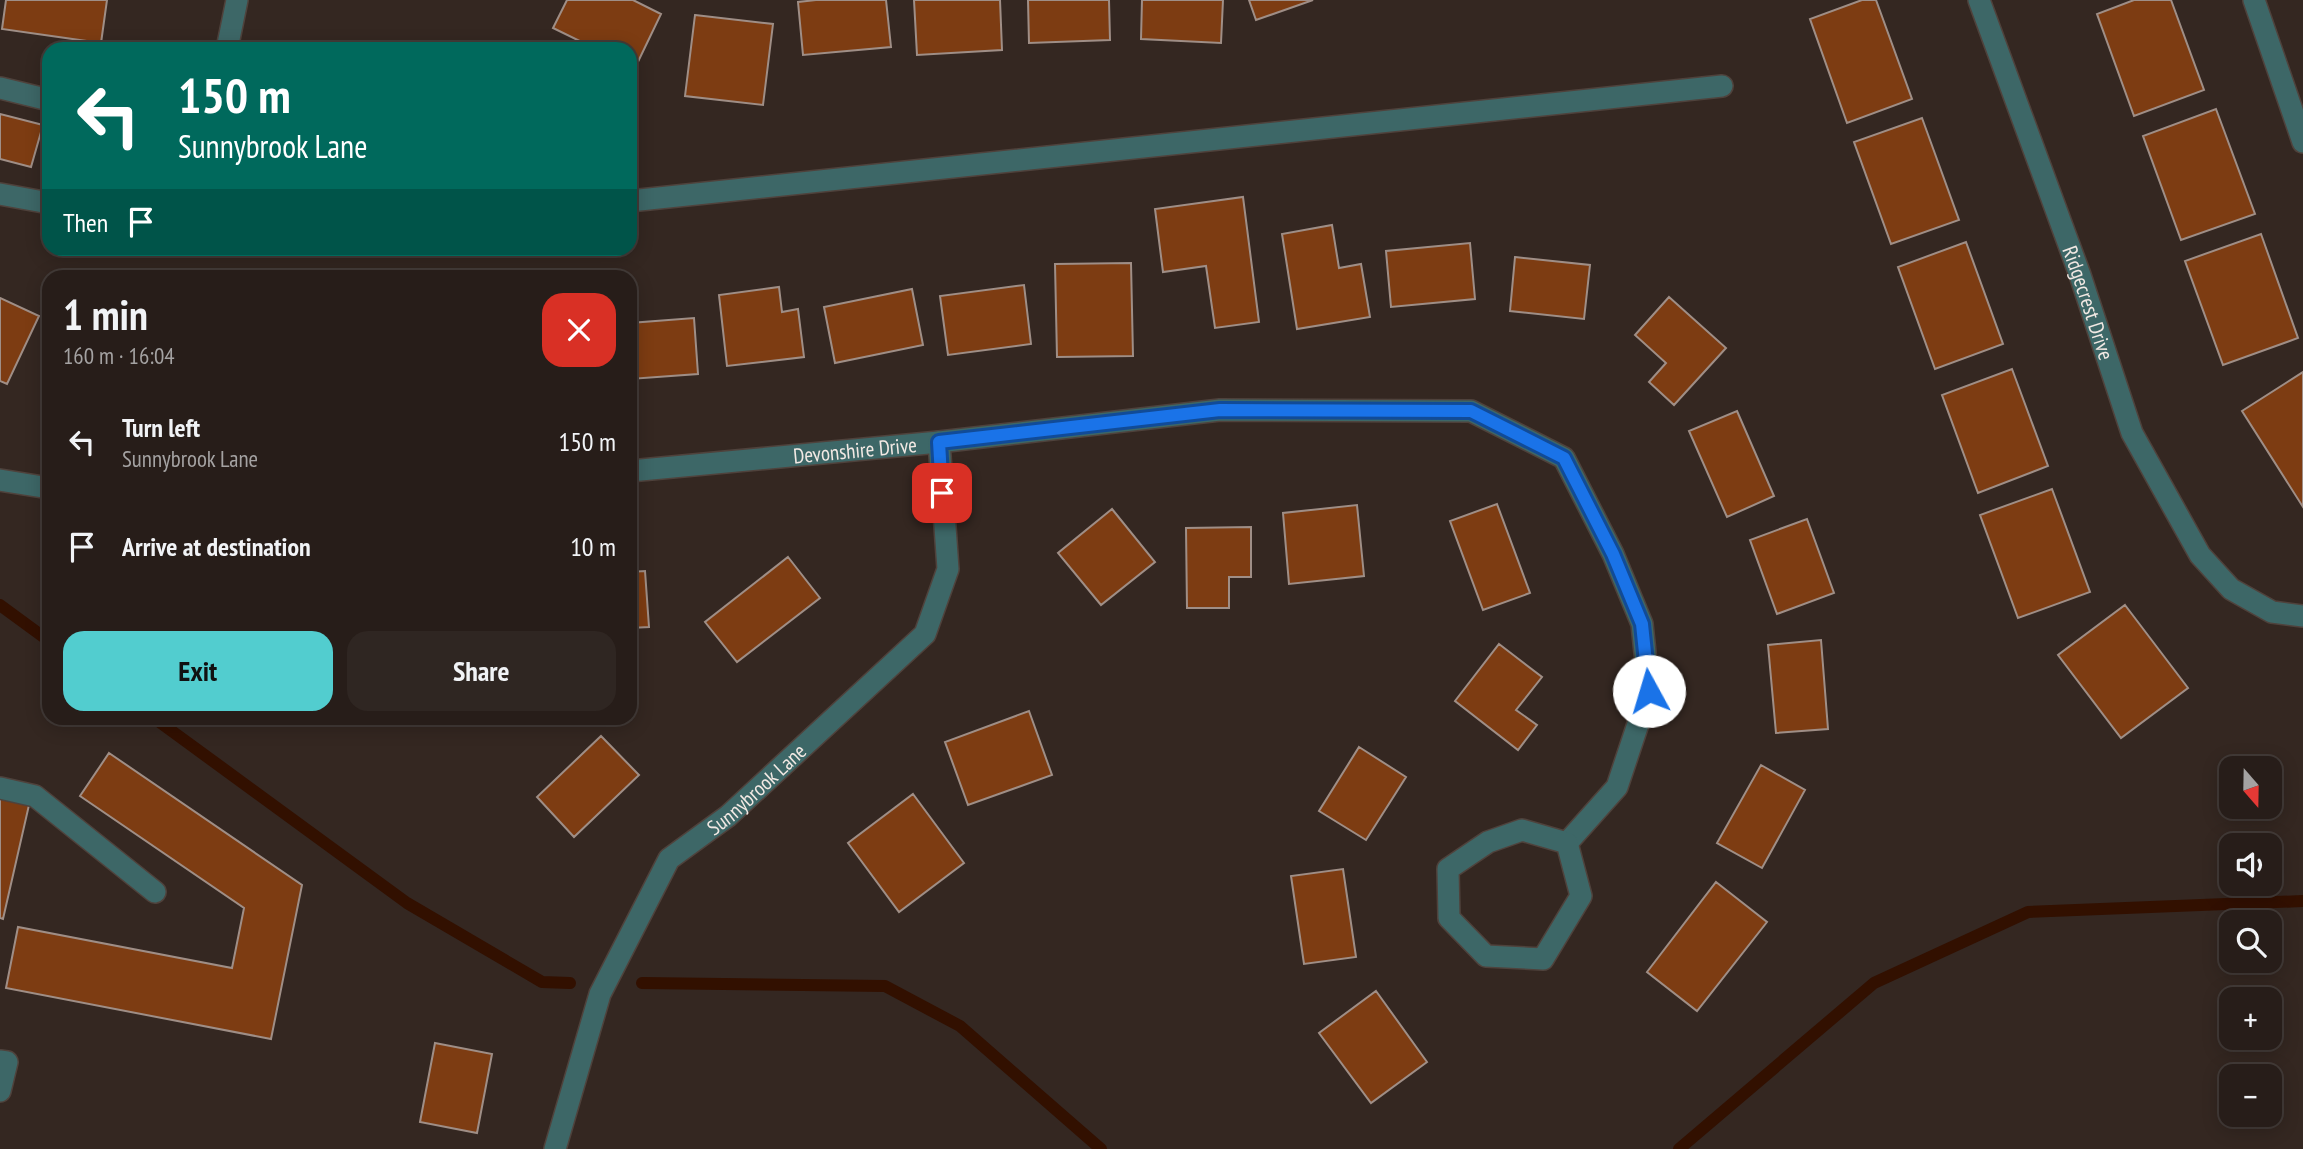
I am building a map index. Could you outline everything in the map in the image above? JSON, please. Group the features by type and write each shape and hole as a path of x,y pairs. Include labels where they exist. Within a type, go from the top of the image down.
{"street":[{"path":"228,42 237,0"},
{"name":"Ridgecrest Drive","path":"1979,0 2080,275 2132,433 2200,555 2231,589 2272,612 2303,616"},
{"path":"2254,0 2303,142"},
{"path":"637,200 1722,86"},
{"path":"0,88 42,98"},
{"path":"0,194 42,203"},
{"name":"Devonshire Drive","path":"637,470 939,442 1220,410 1471,411 1564,458 1613,554 1642,624 1649,691 1617,788 1567,843"},
{"name":"Sunnybrook Lane","path":"555,1149 600,994 669,859 728,816 925,634 948,569 939,442"},
{"path":"0,480 42,487"},
{"path":"0,788 35,796 155,892"},
{"path":"1522,830 1567,843 1581,896 1542,959 1486,956 1449,918 1448,869 1488,842 1522,830"},
{"path":"0,1061 7,1062 0,1091"}],"building":[{"path":"6,0 107,0 101,42 2,29"},
{"path":"567,0 633,0 661,14 637,64 637,42 582,42 553,28"},
{"path":"886,0 891,47 803,55 798,2"},
{"path":"914,0 1000,0 1002,50 917,55"},
{"path":"1028,0 1109,0 1110,40 1029,43"},
{"path":"1142,0 1223,0 1221,43 1141,39"},
{"path":"1249,0 1313,0 1256,20"},
{"path":"1862,0 1876,0 1912,99 1847,123 1810,19"},
{"path":"2134,0 2171,0 2204,90 2134,116 2097,14"},
{"path":"695,15 773,24 763,105 685,96"},
{"path":"2216,109 2255,214 2181,240 2143,136"},
{"path":"0,114 42,125 31,167 0,159"},
{"path":"1922,118 1959,220 1891,244 1854,142"},
{"path":"1243,197 1259,322 1215,328 1206,266 1163,272 1155,209"},
{"path":"1332,225 1339,268 1361,264 1370,317 1297,329 1282,234"},
{"path":"2261,234 2298,338 2223,365 2185,261"},
{"path":"1966,242 2003,344 1935,369 1898,267"},
{"path":"1470,243 1475,299 1391,307 1386,251"},
{"path":"1515,257 1590,265 1584,319 1510,311"},
{"path":"1131,263 1133,356 1057,357 1055,264"},
{"path":"1024,285 1031,344 948,355 940,296"},
{"path":"779,287 782,312 798,309 804,357 727,366 719,295"},
{"path":"912,289 923,345 835,363 824,307"},
{"path":"1669,297 1726,348 1674,405 1649,382 1666,363 1635,335"},
{"path":"0,298 39,316 7,384 0,381"},
{"path":"694,318 698,374 637,378 637,322"},
{"path":"2012,369 2048,466 1978,493 1942,395"},
{"path":"2303,372 2303,507 2242,411"},
{"path":"1737,411 1774,496 1727,517 1689,431"},
{"path":"2052,489 2090,592 2018,618 1980,515"},
{"path":"1497,504 1530,593 1483,610 1450,521"},
{"path":"1357,505 1364,576 1289,584 1283,513"},
{"path":"1112,509 1155,562 1101,605 1058,553"},
{"path":"1807,519 1834,593 1777,614 1750,540"},
{"path":"1251,527 1251,577 1229,577 1229,608 1187,608 1186,528"},
{"path":"788,557 820,598 737,662 705,622"},
{"path":"645,571 649,627 637,628 637,572"},
{"path":"2125,605 2188,688 2121,738 2058,655"},
{"path":"1821,640 1828,729 1776,733 1768,645"},
{"path":"1499,644 1542,677 1516,710 1537,725 1518,750 1455,701"},
{"path":"1029,711 1052,775 968,805 945,742"},
{"path":"601,736 639,775 574,837 537,797"},
{"path":"1359,747 1406,777 1366,840 1319,811"},
{"path":"109,753 302,885 271,1039 6,988 18,927 232,968 244,908 80,796"},
{"path":"1761,765 1805,790 1762,868 1717,843"},
{"path":"913,794 964,863 899,912 848,843"},
{"path":"0,798 29,805 3,919 0,918"},
{"path":"1343,869 1356,957 1304,964 1291,876"},
{"path":"1716,882 1767,922 1697,1011 1647,972"},
{"path":"1376,991 1427,1062 1371,1103 1319,1033"},
{"path":"435,1043 492,1054 477,1133 420,1122"}],"waterway":[{"path":"0,605 42,636"},
{"path":"164,725 407,903 542,982 570,983"},
{"path":"1679,1149 1874,983 2028,912 2303,901"},
{"path":"642,983 885,986 960,1026 1101,1149"}],"route":[{"path":"942,493 939,442 1220,410 1471,411 1564,458 1613,554 1642,624 1649,691"}]}
